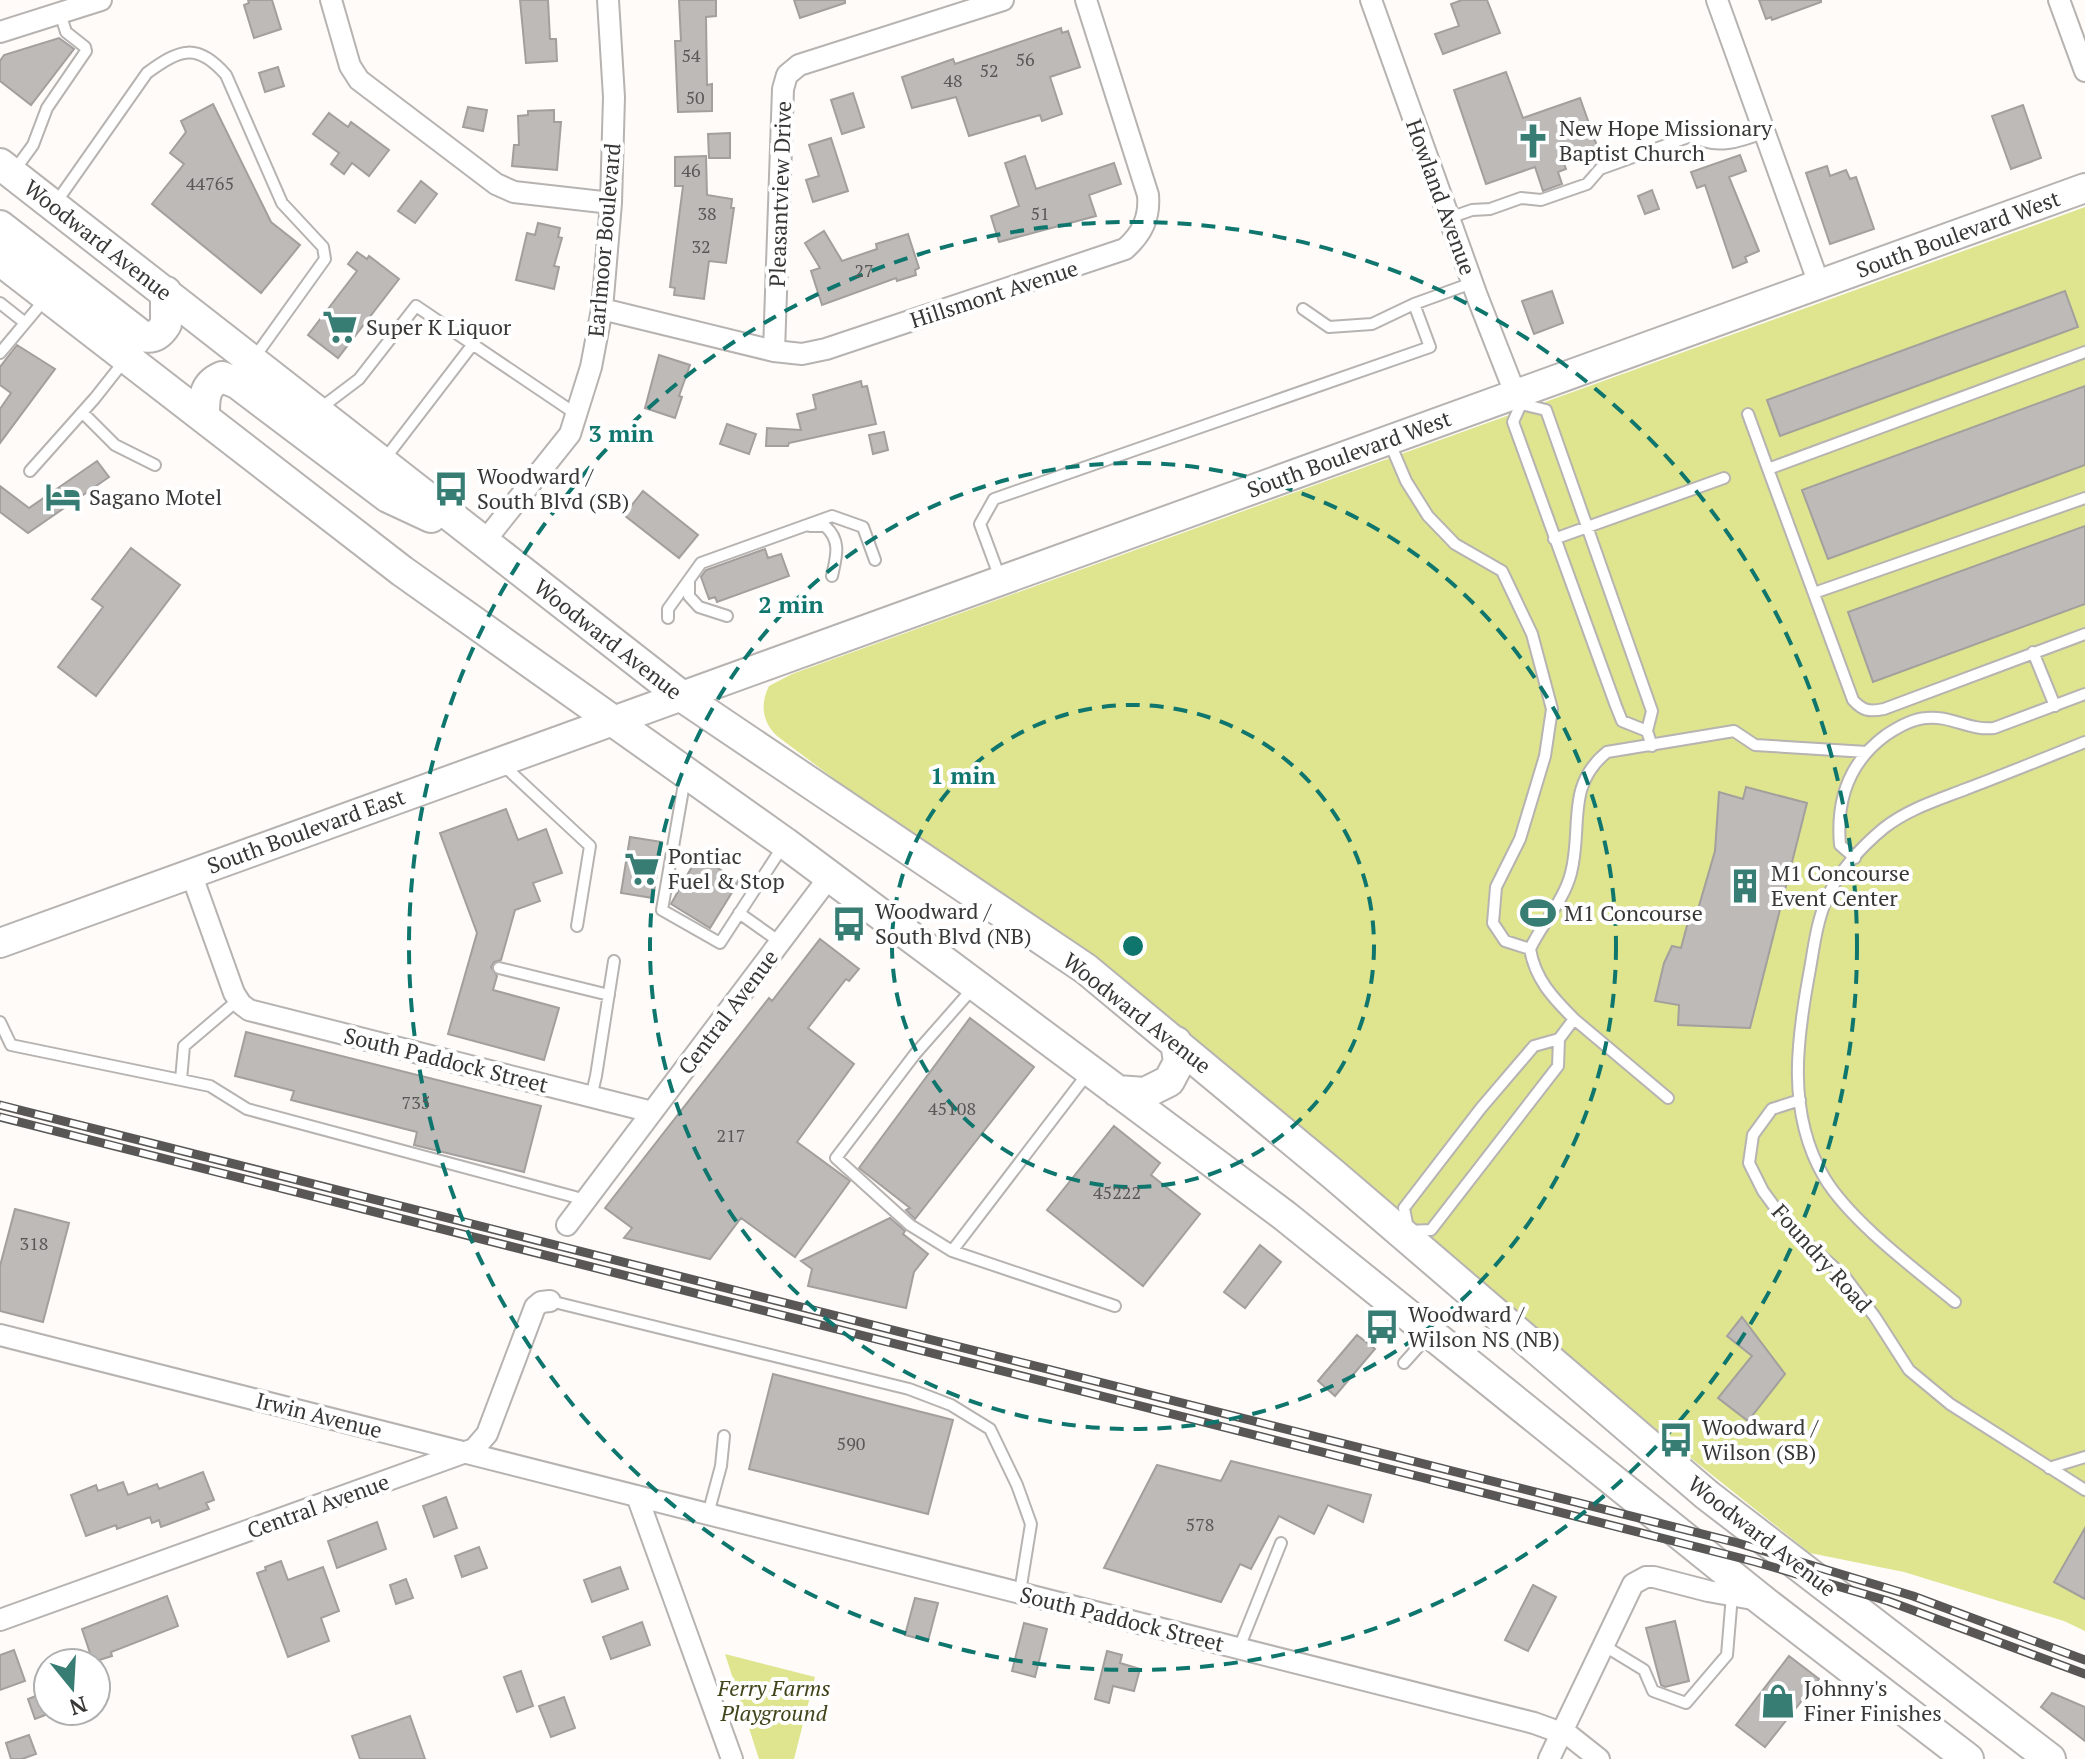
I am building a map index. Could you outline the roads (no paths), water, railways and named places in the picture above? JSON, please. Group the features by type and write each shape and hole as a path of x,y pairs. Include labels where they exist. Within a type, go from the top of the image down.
{"main road":[{"name":"Woodward Avenue","path":"6,168 680,695 1086,969 1406,1233 1707,1495 2050,1759"},
{"path":"0,226 142,336 150,338 158,335 166,324 166,292"},
{"path":"0,260 413,579 785,843 1285,1216 1763,1601 1968,1759"},
{"path":"204,418 205,392 212,381 222,377 237,383 388,497 484,542"},
{"path":"1117,1091 1145,1093 1169,1081 1179,1062 1176,1042"}],"street":[{"path":"0,32 101,0"},
{"path":"331,0 350,66 359,80 496,184 514,192 611,203"},
{"name":"Earlmoor Boulevard","path":"484,542 565,442 578,415 591,367 602,309 611,203 614,97 608,0"},
{"name":"Pleasantview Drive","path":"774,351 783,89 787,75 799,65 1003,0"},
{"name":"Hillsmont Avenue","path":"602,309 774,351 802,354 826,349 1125,249 1137,238 1148,214 1148,195 1086,0"},
{"name":"Howland Avenue","path":"1371,0 1472,283 1518,399"},
{"path":"1717,0 1819,284"},
{"path":"2059,0 2085,71"},
{"name":"South Boulevard West","path":"613,720 1388,440 1518,399 1819,284 2085,188"},
{"name":"South Boulevard East","path":"0,943 613,720"},
{"path":"191,873 240,1002"},
{"name":"Central Avenue","path":"567,1225 830,876"},
{"name":"South Paddock Street","path":"240,1002 254,1012 652,1112"},
{"name":"Central Avenue","path":"0,1620 474,1449 487,1434 535,1307 541,1302 550,1301"},
{"name":"Irwin Avenue","path":"0,1335 637,1496"},
{"path":"637,1496 732,1759"},
{"name":"South Paddock Street","path":"637,1496 1534,1723 1562,1732 1599,1759"},
{"path":"1549,1759 1629,1590 1646,1577 1763,1601"}],"lane":[{"path":"6,168 33,145 47,108 86,51 66,32 60,13"},
{"path":"54,206 147,73 169,57 193,51 212,59 226,75 282,203 323,247 325,259 251,362"},
{"path":"1449,218 1521,198 1541,200 1587,184 1600,169 1691,136 1707,145 1729,143 1765,132"},
{"path":"1303,309 1329,327 1372,324 1414,304 1472,283"},
{"path":"0,353 48,297"},
{"path":"0,303 24,322"},
{"path":"1000,579 980,524 994,499 1430,347 1414,304"},
{"path":"316,412 359,379 416,306 578,415"},
{"path":"382,463 473,344"},
{"path":"1768,469 2085,352"},
{"path":"30,471 83,413 127,358"},
{"path":"1647,731 1622,721 1513,422 1518,399 1546,410 1652,711 1647,731 1652,746"},
{"path":"83,413 115,445 155,465"},
{"path":"1748,414 1853,700 1860,708 1871,712 1884,709 2085,634"},
{"path":"1388,440 1406,481 1428,516 1455,544 1502,571 1532,634 1552,709 1545,756 1520,839 1496,887 1493,923 1505,941 1530,949"},
{"path":"1554,539 1724,478"},
{"path":"1814,593 2085,498"},
{"path":"668,618 668,609 701,563 832,516 859,524 865,531 875,560"},
{"path":"800,526 825,526 834,534 837,549 832,576"},
{"path":"690,576 687,590 695,604 727,616"},
{"path":"2033,652 2055,706"},
{"path":"1855,858 1840,845 1840,812 1845,787 1867,752 1896,728 1925,718 1937,718 1983,729 2009,724 2085,694"},
{"path":"1668,1098 1574,1019 1540,981 1532,963 1530,949 1571,874 1581,789 1591,765 1607,752 1734,731 1755,745 1867,752"},
{"path":"1955,1302 1896,1254 1831,1187 1817,1162 1800,1100 1797,1043 1816,936 1827,898 1855,858 1900,817 2085,742"},
{"path":"499,761 590,846 577,926"},
{"path":"686,772 662,910 720,943 785,843"},
{"path":"739,913 780,942"},
{"path":"591,1097 614,961"},
{"path":"499,968 609,995"},
{"path":"975,985 915,1054 836,1158 910,1225 952,1251 1115,1306"},
{"path":"181,1080 184,1046 240,1002"},
{"path":"1559,1039 1534,1046 1481,1108 1404,1208 1406,1233 1431,1230 1558,1066 1559,1039 1574,1019"},
{"path":"0,1022 11,1045 210,1086 247,1109 586,1200"},
{"path":"952,1251 1089,1071"},
{"name":"Foundry Road","path":"1800,1100 1772,1109 1753,1135 1749,1163 1763,1191 1790,1228 1845,1277 1909,1370 1950,1404 2085,1490"},
{"path":"550,1301 909,1389 951,1405 990,1429 1017,1485 1031,1524 1020,1592"},
{"path":"1404,1363 1431,1333"},
{"path":"708,1514 721,1466 724,1436"},
{"path":"2049,1468 2085,1457"},
{"path":"1239,1648 1281,1543"},
{"path":"1603,1645 1644,1670 1653,1691 1686,1703 1727,1655 1732,1595"}],"railway":[{"path":"0,1105 1738,1543 1913,1596 2085,1660"},
{"path":"0,1117 1756,1562 1888,1601 2085,1674"}],"place":[{"name":"New Hope Missionary Baptist Church","path":"1533,141"},
{"name":"Super K Liquor","path":"340,327"},
{"name":"Woodward / South Blvd (SB)","path":"451,489"},
{"name":"Sagano Motel","path":"63,497"},
{"name":"Pontiac Fuel & Stop","path":"642,869"},
{"name":"M1 Concourse Event Center","path":"1745,886"},
{"name":"M1 Concourse","path":"1538,913"},
{"name":"Woodward / South Blvd (NB)","path":"849,924"},
{"name":"Woodward / Wilson NS (NB)","path":"1382,1327"},
{"name":"Woodward / Wilson (SB)","path":"1676,1440"},
{"name":"Johnny's Finer Finishes","path":"1778,1701"}],"park label":[{"name":"Ferry Farms Playground","path":"774,1700"}]}
